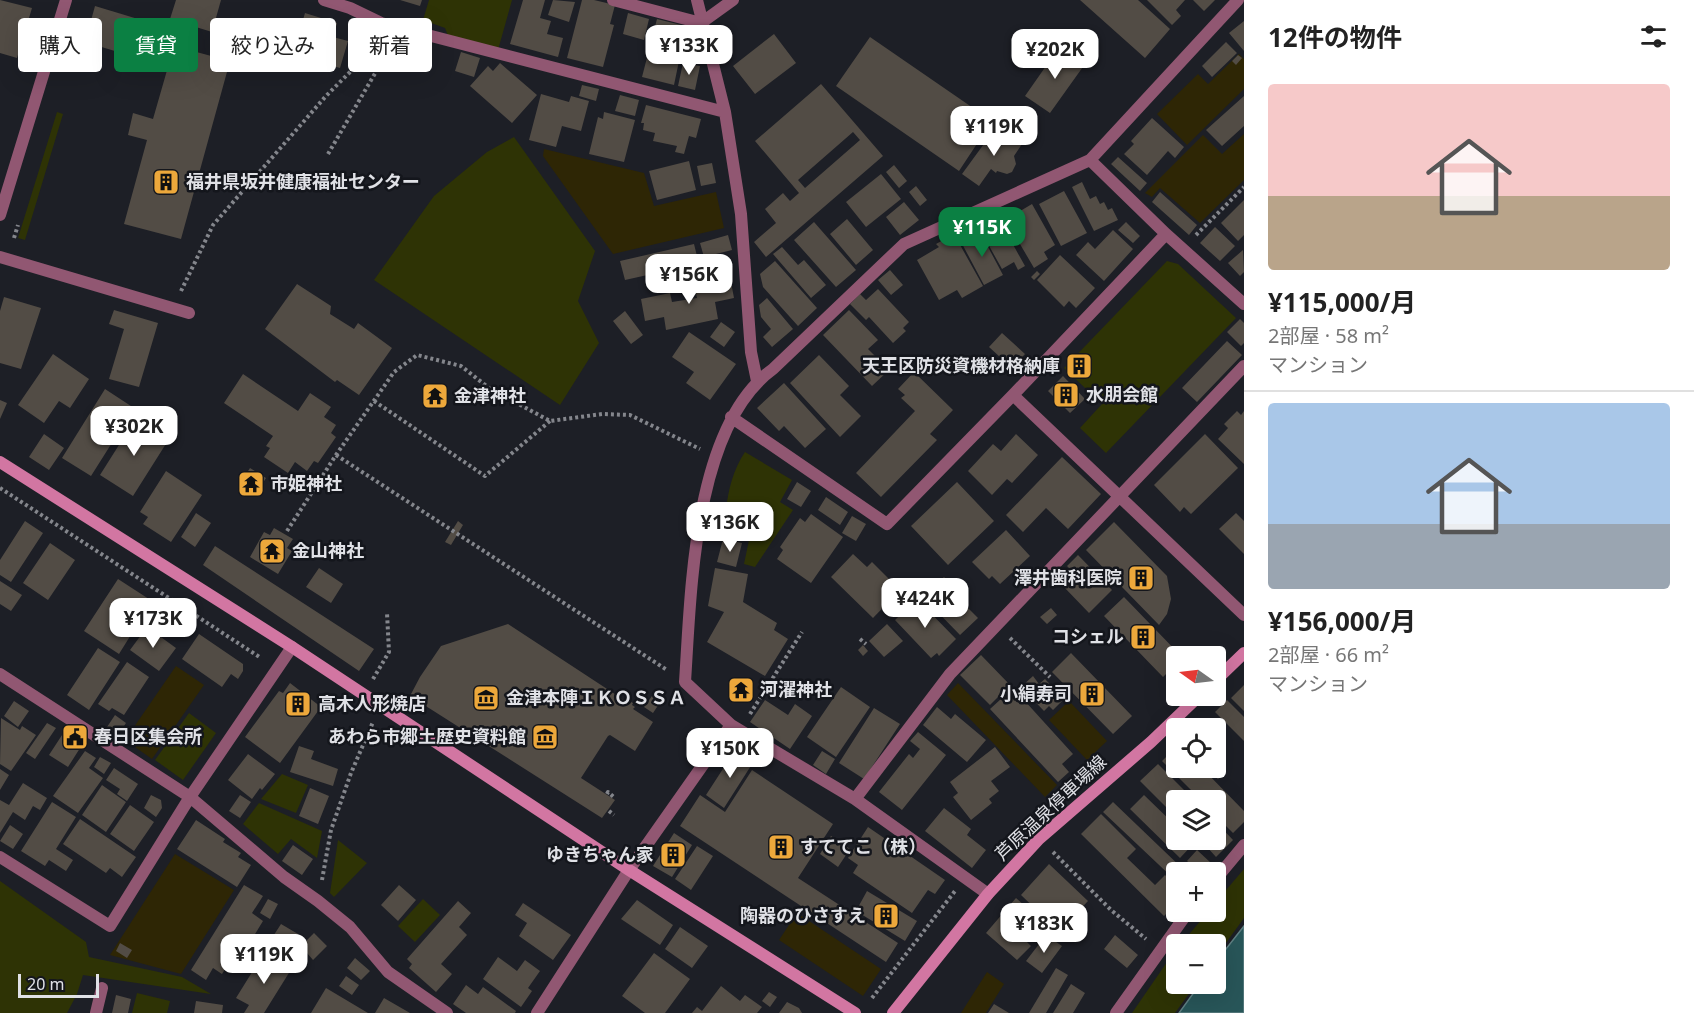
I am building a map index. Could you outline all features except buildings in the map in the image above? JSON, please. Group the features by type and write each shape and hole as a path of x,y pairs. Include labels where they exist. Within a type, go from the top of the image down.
{"street":[{"path":"0,215 66,0"},
{"path":"324,0 352,4 381,23 725,112"},
{"path":"613,0 702,23"},
{"path":"697,0 725,112 741,214 751,352 757,381"},
{"path":"702,23 733,0"},
{"path":"988,894 855,799 735,727 685,682 692,577 705,487 731,417 757,381 773,369 904,244 1090,160 1238,0"},
{"path":"1090,160 1166,234 1244,304"},
{"path":"731,417 887,524 1166,234"},
{"path":"0,257 189,313"},
{"path":"855,799 951,674 1244,366"},
{"path":"1013,395 1244,615"},
{"path":"0,462 292,647 629,870 855,1013"},
{"path":"0,857 110,926 190,797 292,647"},
{"path":"1226,670 1244,653"},
{"path":"0,674 190,797 284,877 350,927 388,972 447,1013"},
{"name":"芦原温泉停車場線","path":"893,1013 988,894 1039,839 1151,742 1189,706"},
{"path":"537,1013 629,870 735,727"},
{"path":"1226,867 1244,845"},
{"path":"1116,1013 1181,922"},
{"path":"96,1013 102,988"}],"path":[{"path":"173,308 213,225 326,96 386,37 377,70 328,154"},
{"path":"1183,248 1244,187"},
{"path":"288,531 336,455 394,372 417,355 461,366 489,388 550,421"},
{"path":"374,401 485,476 550,421 602,414 630,415 717,457"},
{"path":"336,455 685,682"},
{"path":"0,488 264,660"},
{"path":"371,682 389,652 387,612"},
{"path":"997,625 1050,677"},
{"path":"735,727 802,632"},
{"path":"860,639 866,644"},
{"path":"318,901 331,830 351,773 379,706"},
{"path":"607,794 608,792 615,798"},
{"path":"609,811 614,815"},
{"path":"1039,839 1111,910 1153,945"},
{"path":"872,998 956,891"}],"green space":[{"path":"429,0 512,0 498,50 449,38 445,28 432,23 432,18 424,18"},
{"path":"57,112 63,114 25,240 18,238"},
{"path":"514,137 595,251 578,301 599,343 560,405 374,280 434,196 487,152"},
{"path":"1167,261 1178,264 1236,318 1106,453 1080,428 1102,404 1064,368"},
{"path":"745,452 792,480 780,502 793,510 755,567 744,564 749,540 725,534 729,491 735,471"},
{"path":"189,713 216,733 183,780 155,760"},
{"path":"282,774 308,785 296,813 261,799"},
{"path":"259,803 322,831 317,858 291,839 278,854 243,824"},
{"path":"338,840 367,863 334,897 330,893"},
{"path":"1244,869 1244,918 1226,943 1226,934 1189,934 1200,922 1226,922 1226,890"},
{"path":"0,881 86,942 89,957 182,977 211,994 83,975 77,994 67,1013 0,1013"},
{"path":"423,899 440,915 415,942 398,926"},
{"path":"1166,964 1166,994 1189,994 1175,1013 1132,1013"},
{"path":"137,993 170,1001 167,1013 132,1013"}],"sand":[{"path":"1239,54 1244,59 1244,89 1187,145 1157,114 1198,74 1208,84"},
{"path":"1244,134 1244,180 1200,223 1160,188 1152,197 1145,193 1203,135 1222,154"},
{"path":"544,149 644,173 654,206 716,192 724,228 613,254 543,156"},
{"path":"176,666 204,685 152,759 125,740"},
{"path":"958,683 1057,785 1045,797 947,695"},
{"path":"1069,701 1107,741 1087,760 1049,720"},
{"path":"175,854 234,890 181,974 110,955"},
{"path":"797,913 881,969 863,996 779,940"},
{"path":"987,972 1004,984 986,1013 961,1013"}],"water":[{"path":"1244,926 1244,1013 1179,1013 1193,994 1226,994 1226,949"}],"place":[{"name":"福井県坂井健康福祉センター","path":"166,182"},
{"name":"天王区防災資機材格納庫","path":"1079,366"},
{"name":"水朋会館","path":"1066,395"},
{"name":"金津神社","path":"435,396"},
{"name":"市姫神社","path":"251,484"},
{"name":"金山神社","path":"272,551"},
{"name":"澤井歯科医院","path":"1141,578"},
{"name":"コシェル","path":"1143,637"},
{"name":"河濯神社","path":"741,690"},
{"name":"小絹寿司","path":"1092,694"},
{"name":"金津本陣ＩＫＯＳＳＡ","path":"486,698"},
{"name":"高木人形焼店","path":"298,704"},
{"name":"春日区集会所","path":"75,737"},
{"name":"あわら市郷土歴史資料館","path":"545,737"},
{"name":"すててこ（株）","path":"781,847"},
{"name":"ゆきちゃん家","path":"673,855"},
{"name":"陶器のひさすえ","path":"886,916"}]}
